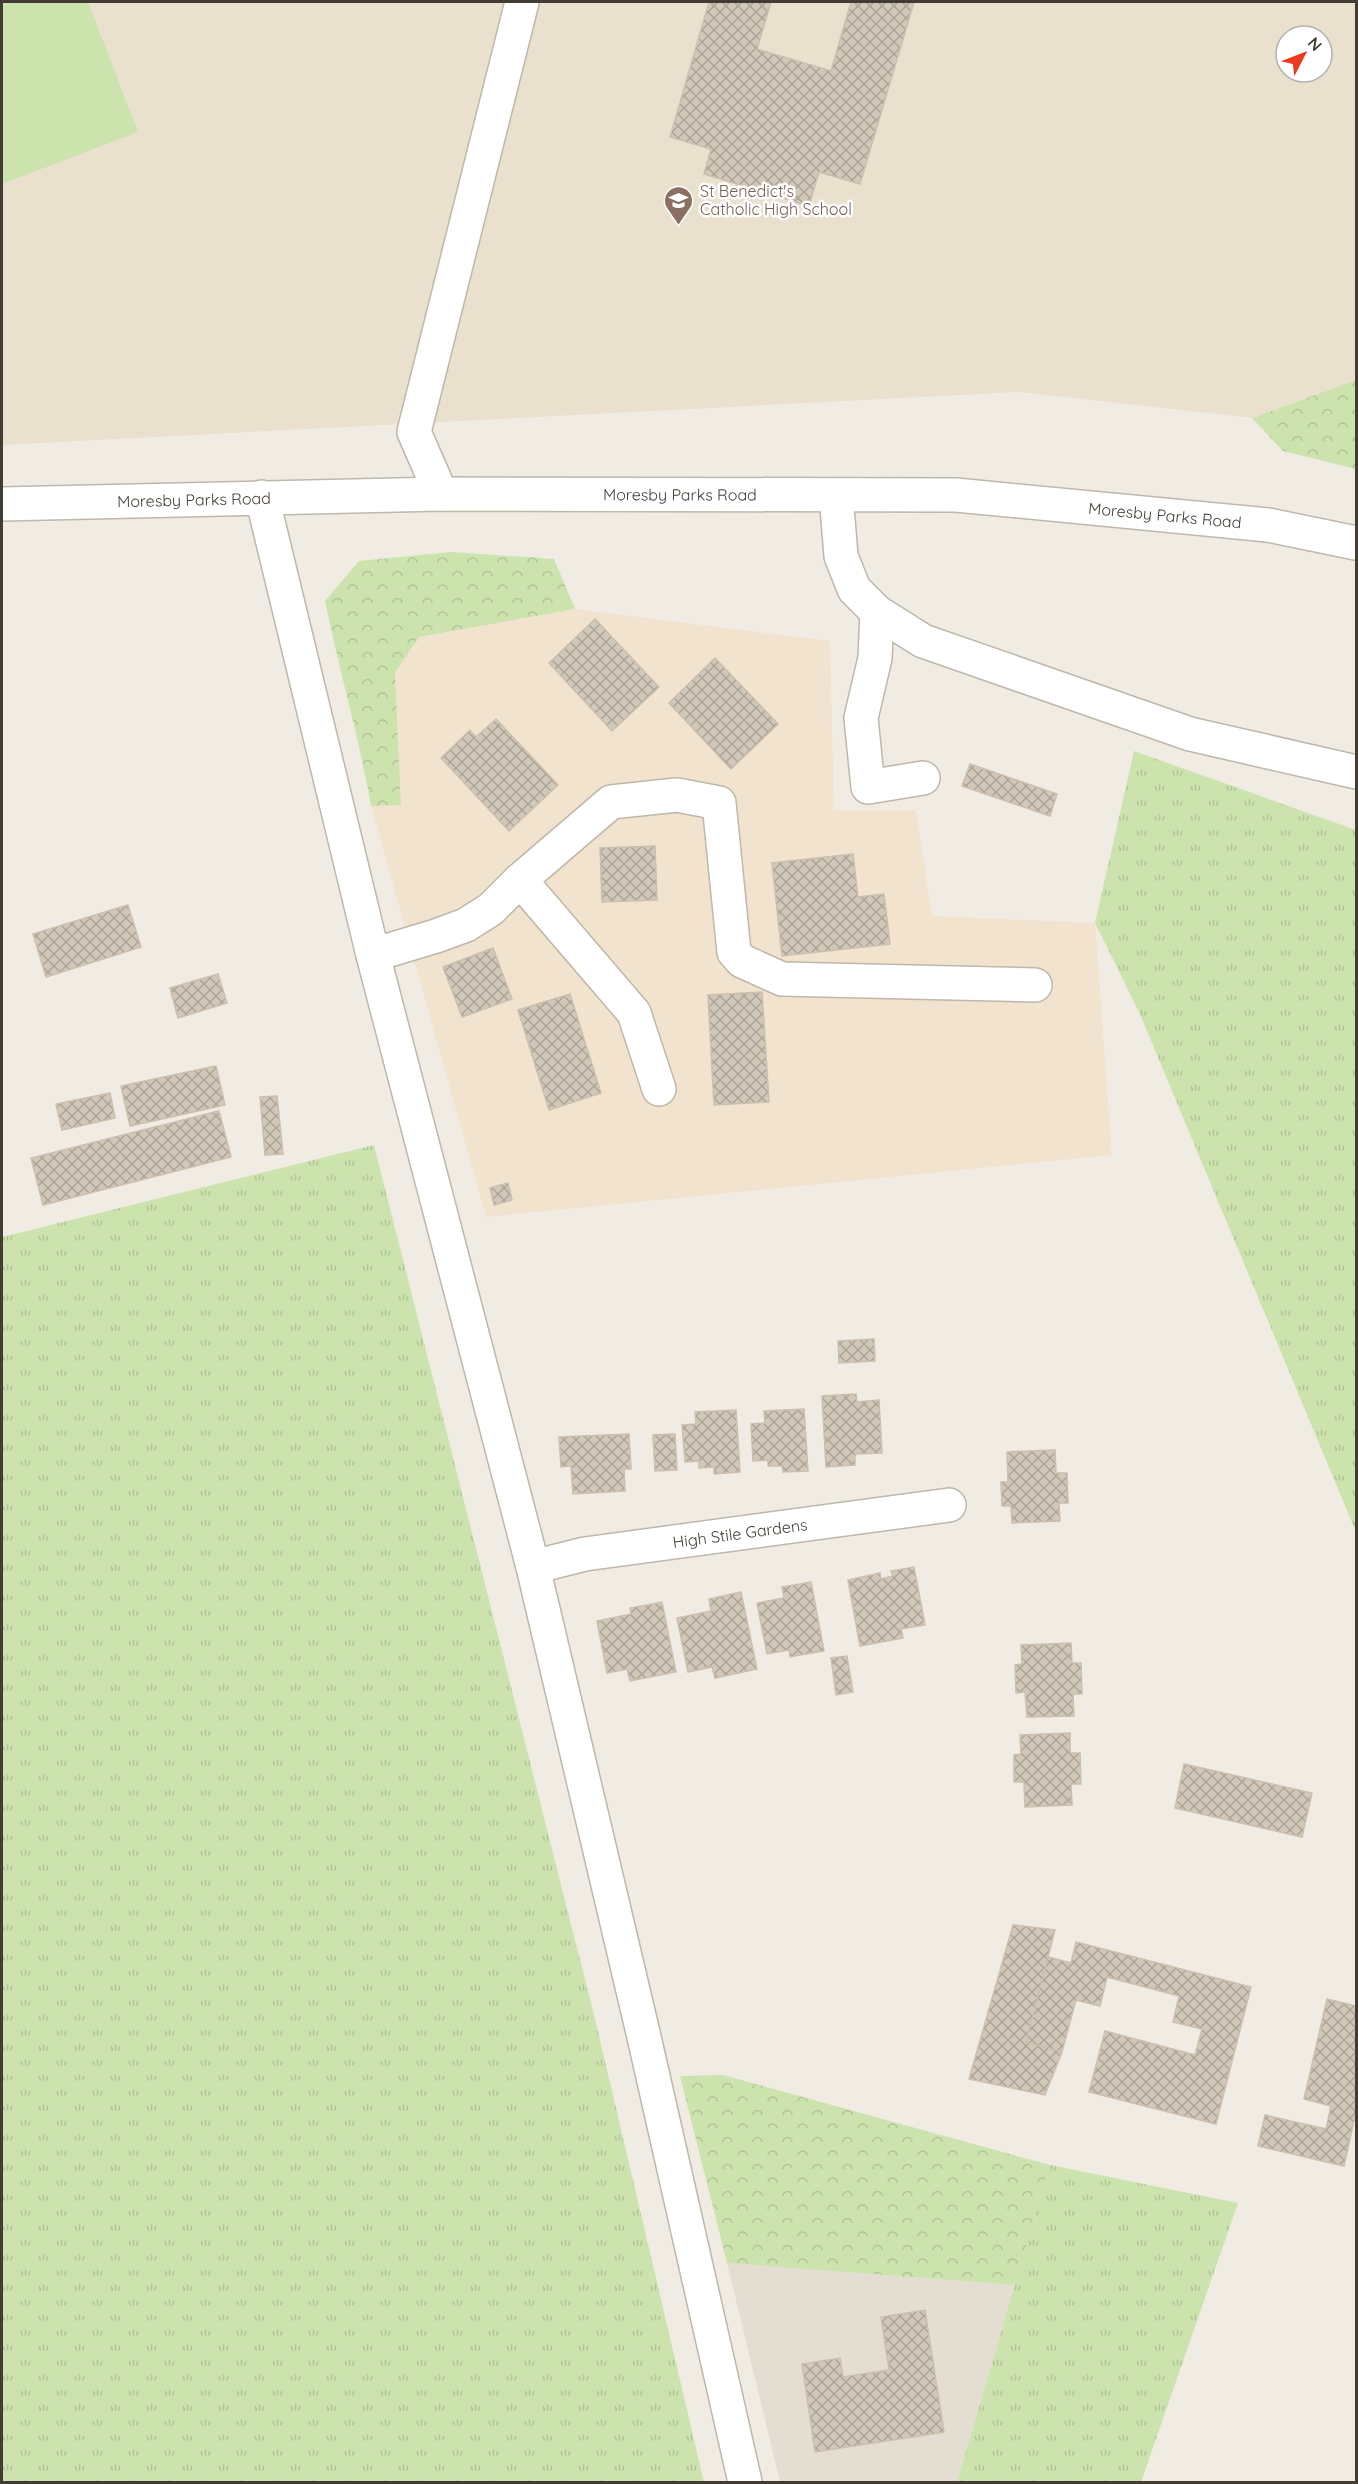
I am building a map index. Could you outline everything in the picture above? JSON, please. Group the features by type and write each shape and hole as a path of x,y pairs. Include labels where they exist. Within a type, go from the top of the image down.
{"street":[{"path":"441,494 414,432 522,2"},
{"name":"Moresby Parks Road","path":"2,504 441,494 967,496 1268,525 1356,543"},
{"path":"836,495 841,556 854,589 877,612 924,641 1190,734 1356,772"},
{"path":"262,498 373,955 533,1567 745,2482"},
{"path":"877,612 875,658 861,718 868,787 923,778"},
{"path":"373,955 466,925 491,909 520,880 611,802 677,795 719,803 734,951 742,961 782,979 1035,986"},
{"path":"520,880 634,1013 659,1089"},
{"name":"High Stile Gardens","path":"533,1567 585,1554 949,1505"}],"shaded area":[{"name":"St Benedict's Catholic High School","path":"2,2 1356,2 1356,380 1252,418 1018,392 2,445"},
{"path":"575,609 830,641 834,810 916,810 932,916 1095,923 1112,1155 486,1217 371,806 401,804 395,673 419,637"},
{"path":"727,2263 1015,2285 957,2482 780,2482"}],"green space":[{"path":"2,2 88,2 138,132 2,184"},
{"path":"1356,380 1356,469 1283,451 1252,418"},
{"path":"451,552 554,559 575,609 419,637 395,673 401,805 371,806 325,601 359,561"},
{"path":"1134,751 1356,830 1356,1532 1139,1012 1095,923"},
{"path":"374,1145 596,2023 704,2482 2,2482 2,1237"},
{"path":"723,2075 1050,2165 1015,2285 727,2263 680,2076"},
{"path":"1050,2165 1238,2203 1141,2482 957,2482"}],"building":[{"path":"709,2 771,2 757,49 831,71 851,2 914,2 860,184 819,172 809,206 704,174 711,149 670,137"},
{"path":"595,619 659,687 612,731 549,663"},
{"path":"715,658 778,724 731,769 669,703"},
{"path":"496,719 558,785 509,831 441,758 470,730 476,737"},
{"path":"970,764 1057,794 1050,816 962,786"},
{"path":"655,846 657,900 602,902 600,848"},
{"path":"853,854 858,897 884,894 890,944 782,956 772,863"},
{"path":"128,905 141,947 46,977 33,934"},
{"path":"493,948 512,999 462,1017 443,967"},
{"path":"218,974 227,1003 178,1018 170,988"},
{"path":"762,992 769,1102 714,1105 708,995"},
{"path":"570,994 601,1093 549,1110 518,1010"},
{"path":"216,1066 225,1105 130,1126 121,1086"},
{"path":"110,1093 115,1118 62,1130 56,1104"},
{"path":"277,1096 283,1154 265,1155 260,1097"},
{"path":"219,1111 231,1157 43,1205 31,1158"},
{"path":"508,1183 512,1200 494,1205 490,1188"},
{"path":"874,1339 875,1361 839,1363 838,1341"},
{"path":"856,1394 857,1402 879,1400 882,1453 855,1454 855,1465 826,1467 822,1396"},
{"path":"804,1409 808,1471 783,1472 782,1466 768,1466 768,1460 753,1461 751,1424 765,1423 764,1411"},
{"path":"736,1410 740,1472 714,1474 714,1467 699,1468 699,1461 685,1462 682,1425 696,1424 695,1412"},
{"path":"629,1434 631,1469 624,1469 625,1491 573,1494 571,1466 561,1467 559,1437"},
{"path":"675,1434 677,1470 655,1471 653,1435"},
{"path":"1055,1450 1056,1473 1067,1473 1068,1503 1059,1503 1060,1521 1012,1523 1011,1506 1002,1506 1001,1482 1008,1482 1007,1452"},
{"path":"914,1567 925,1625 901,1629 903,1638 860,1646 848,1580 880,1573 881,1579 893,1576 891,1571"},
{"path":"811,1582 824,1651 790,1657 789,1650 767,1654 757,1603 784,1598 782,1587"},
{"path":"741,1592 757,1669 715,1678 712,1667 688,1672 677,1618 711,1611 709,1599"},
{"path":"662,1602 676,1672 630,1681 627,1669 607,1673 597,1621 631,1614 630,1608"},
{"path":"1071,1643 1072,1663 1081,1663 1082,1694 1073,1694 1074,1716 1027,1717 1025,1692 1016,1693 1015,1665 1022,1664 1021,1645"},
{"path":"847,1656 853,1692 836,1695 831,1658"},
{"path":"1070,1733 1070,1753 1080,1753 1081,1784 1071,1784 1072,1805 1025,1807 1024,1782 1014,1782 1014,1755 1021,1754 1020,1735"},
{"path":"1184,1764 1312,1793 1302,1837 1175,1808"},
{"path":"1013,1925 1055,1930 1026,2042 1062,2052 1045,2095 969,2079"},
{"path":"1076,1942 1251,1987 1216,2124 1089,2092 1105,2031 1195,2055 1202,2029 1173,2022 1179,1996 1107,1977 1100,2006 1076,2000 1062,2052 1026,2042 1048,1957 1071,1963"},
{"path":"1327,1999 1356,2006 1356,2112 1344,2166 1258,2146 1265,2115 1326,2129 1331,2106 1304,2099"},
{"path":"925,2310 944,2432 815,2452 802,2364 840,2358 843,2377 889,2370 881,2317"}],"place":[{"name":"St Benedict's Catholic High School","path":"679,226"}]}
